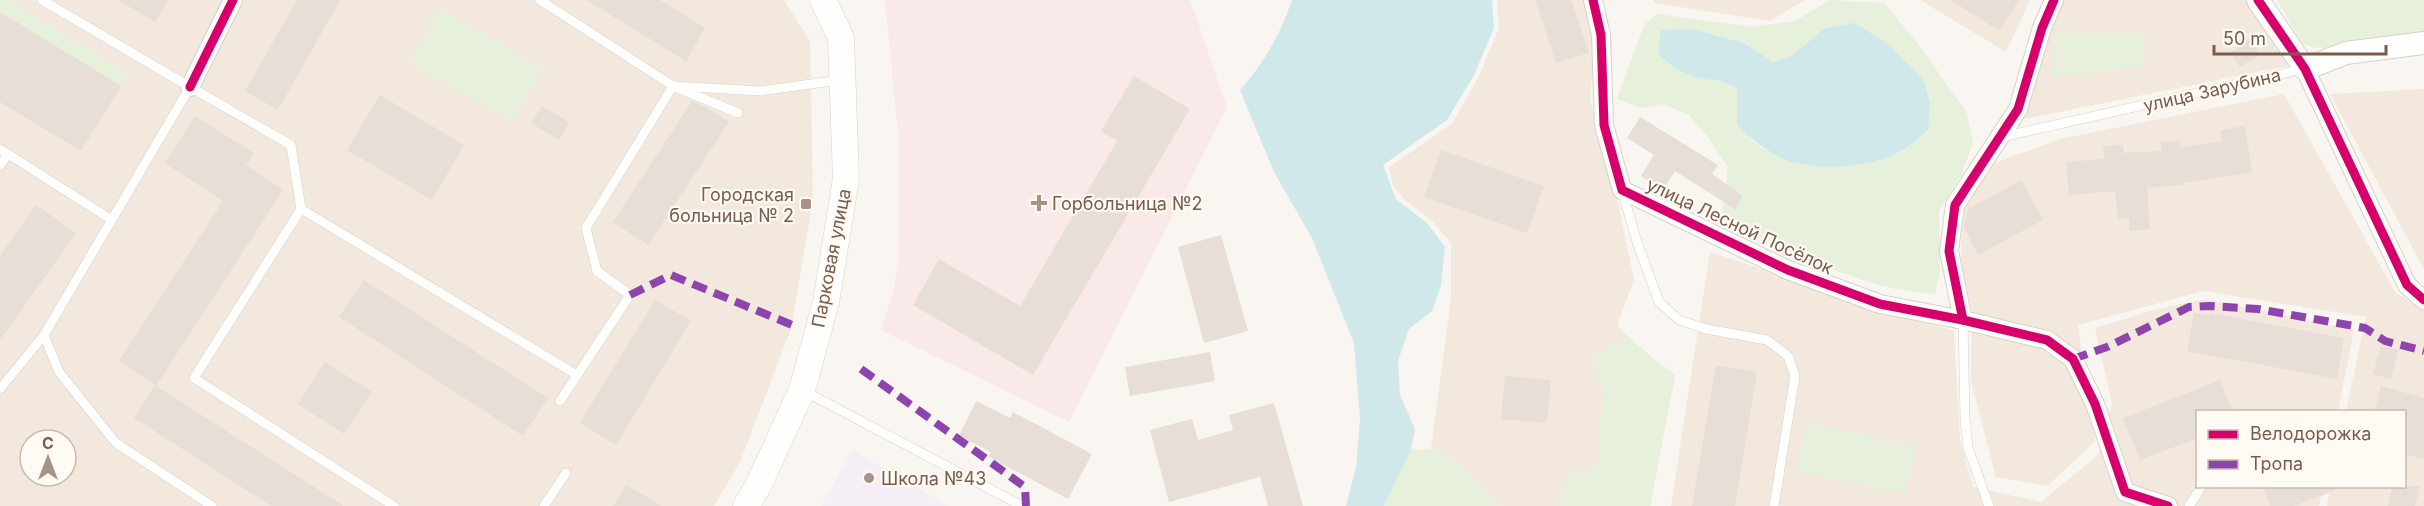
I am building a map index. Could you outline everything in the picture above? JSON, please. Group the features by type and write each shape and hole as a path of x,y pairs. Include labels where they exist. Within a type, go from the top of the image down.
{"main road":[{"name":"Парковая улица","path":"746,506 758,486 802,390 826,302 846,179 842,38 823,0"}],"street":[{"path":"190,87 233,0"},
{"name":"улица Лесной Посёлок","path":"1593,0 1601,34 1604,125 1622,190 1788,270 1880,304 1963,320 2047,340 2073,359 2095,404 2124,499"},
{"path":"1963,320 1949,251 1955,205 2018,109 2042,28 2054,0"},
{"path":"2258,0 2305,69 2407,285 2424,300"},
{"name":"улица Зарубина","path":"2305,69 2346,53 2424,43"},
{"path":"2124,499 2168,506"}],"lane":[{"path":"42,0 291,145 301,209 194,378 394,506"},
{"path":"540,0 673,87 738,113"},
{"name":"улица Зарубина","path":"1998,138 2305,69"},
{"path":"673,87 760,91 844,80"},
{"path":"0,389 44,335 190,87"},
{"path":"560,402 630,295 597,271 585,228 673,87"},
{"path":"0,165 4,151 111,220"},
{"path":"1622,190 1637,242 1659,302 1679,320 1706,329 1767,340 1788,357 1796,376 1774,506"},
{"path":"301,209 577,375"},
{"path":"1963,320 1965,419 1968,448 1989,506"},
{"path":"44,335 59,372 116,443 212,506"},
{"path":"802,390 1022,506"},
{"path":"544,506 566,473"},
{"path":"2189,506 2201,488"}],"shaded area":[{"path":"0,0 784,0 810,41 813,200 791,329 740,462 714,506 0,506"},
{"name":"Горбольница №2","path":"885,0 1190,0 1227,107 1069,422 881,330 893,292 898,262 899,144"},
{"path":"1497,0 1586,0 1594,46 1590,101 1613,180 1634,279 1617,326 1652,358 1675,375 1650,506 1499,506 1461,465 1431,449 1451,298 1451,243 1432,221 1405,200 1393,186 1389,167 1452,124 1479,76 1499,28"},
{"path":"1653,0 1805,0 1769,21 1655,3"},
{"path":"1920,0 2030,0 2006,52"},
{"path":"2058,0 2253,0 2297,64 2020,120"},
{"path":"2424,89 2424,269 2330,94"},
{"path":"2284,94 2395,292 2424,311 2424,506 2327,506 2330,488 2406,488 2406,410 2346,410 2366,317 2203,291 2078,325 2095,442 2047,486 1996,477 1971,382 1972,308 1961,263 1962,207 1989,165 2060,139"},
{"path":"1710,252 1954,331 1960,440 1973,487 2041,502 2098,455 2112,403 2095,328 2157,309 2206,299 2354,330 2338,410 2196,410 2196,488 2323,488 2319,506 1671,506"},
{"name":"Школа №43","path":"853,450 948,506 821,506"}],"green space":[{"path":"0,0 9,0 128,73 121,86 0,12"},
{"path":"1830,0 1884,3 1916,41 1967,113 1973,143 1960,178 1939,210 1940,271 1935,294 1895,289 1858,279 1786,249 1737,224 1722,213 1728,167 1688,114 1662,104 1642,108 1617,99 1644,25 1657,14 1753,27 1795,21","holes":["1825,28 1819,166 1784,158 1767,151 1753,141 1747,131 1737,88 1725,82 1698,78 1686,73 1658,54 1692,29 1744,43 1773,62 1791,56"]},
{"path":"2277,0 2424,0 2424,32 2363,46 2317,48 2302,44"},
{"path":"439,8 543,67 513,121 409,63"},
{"path":"2055,34 2143,34 2143,66 2050,77"},
{"path":"1628,336 1675,375 1650,506 1557,506 1570,473 1596,470 1604,393 1591,358"},
{"path":"1807,423 1916,446 1906,494 1796,471"},
{"path":"1431,449 1461,465 1499,506 1384,506 1411,450"}],"water":[{"path":"1292,0 1492,0 1494,28 1474,75 1447,120 1383,165 1396,199 1427,223 1445,247 1441,286 1432,311 1409,329 1398,361 1400,395 1415,429 1411,450 1384,506 1346,506 1356,468 1360,419 1354,343 1312,238 1274,172 1240,90 1270,48"},
{"path":"1855,23 1886,43 1923,79 1930,103 1928,130 1895,154 1856,165 1812,166 1786,160 1772,153 1737,125 1737,88 1724,82 1697,78 1685,73 1658,54 1661,30 1692,29 1744,43 1773,62 1791,56 1825,28"}],"building":[{"path":"118,0 168,0 155,22"},
{"path":"297,0 340,0 278,110 245,91"},
{"path":"586,0 660,0 705,28 686,61"},
{"path":"1535,0 1571,0 1589,53 1556,63"},
{"path":"1951,0 2019,0 1999,31"},
{"path":"0,12 121,86 81,151 0,102"},
{"path":"2250,39 2260,54 2240,67 2230,53"},
{"path":"1134,76 1190,109 1033,375 913,305 939,259 1020,306 1117,141 1101,131"},
{"path":"380,95 464,145 432,200 347,150"},
{"path":"692,101 729,122 648,245 613,222"},
{"path":"542,106 569,122 559,140 531,123"},
{"path":"195,116 254,153 246,165 283,190 156,386 344,506 271,506 134,418 155,385 119,361 223,201 165,163"},
{"path":"1640,117 1718,165 1712,174 1743,196 1735,209 1675,171 1663,190 1641,176 1654,155 1627,138"},
{"path":"2245,126 2252,172 2182,183 2183,185 2147,188 2150,229 2130,231 2129,218 2118,219 2115,191 2069,195 2066,162 2104,159 2103,146 2123,145 2124,153 2162,151 2161,142 2179,141 2180,148 2222,141 2220,130"},
{"path":"1441,150 1544,186 1527,233 1424,197"},
{"path":"2022,180 2043,220 1978,255 1964,227 1968,209"},
{"path":"36,205 76,233 0,340 0,256"},
{"path":"1221,235 1248,331 1204,343 1178,247"},
{"path":"364,280 548,398 523,436 339,317"},
{"path":"655,300 691,321 616,445 580,423"},
{"path":"2194,313 2210,316 2210,313 2344,338 2337,379 2187,351"},
{"path":"2381,346 2398,350 2391,379 2373,374"},
{"path":"1210,352 1215,381 1130,396 1125,367"},
{"path":"325,362 372,392 344,434 298,404"},
{"path":"1716,365 1757,372 1735,506 1692,506"},
{"path":"1505,376 1551,380 1547,423 1501,419"},
{"path":"2220,380 2233,410 2196,410 2196,439 2140,460 2123,418"},
{"path":"2381,386 2424,398 2424,459 2406,454 2406,410 2375,410"},
{"path":"976,401 1010,418 1013,412 1092,454 1068,499 989,457 991,452 959,436"},
{"path":"1274,403 1303,506 1268,506 1260,477 1169,502 1150,430 1192,419 1198,440 1233,430 1229,415"},
{"path":"626,485 662,506 613,506"},
{"path":"2420,486 2415,506 2388,506 2392,488"},
{"path":"2263,488 2341,488 2294,506 2270,506"}],"marked path":[{"path":"630,295 671,275 797,327"},
{"path":"2073,359 2107,347 2189,307 2209,306 2258,309 2365,328 2385,341 2424,351"},
{"path":"861,369 1025,487 1026,506"}],"cycle path":[{"path":"190,87 233,0"},
{"path":"1593,0 1601,35 1604,125 1622,190 1788,270 1880,304 1963,320"},
{"path":"2054,0 2042,28 2018,109 1955,205 1949,251 1963,320 2047,340 2073,359 2095,404 2125,492 2168,506"},
{"path":"2258,0 2305,69 2407,285 2424,300"}],"place":[{"name":"Горбольница №2","path":"1039,203"},
{"name":"Городская больница № 2","path":"806,204"},
{"name":"Школа №43","path":"869,478"}]}
